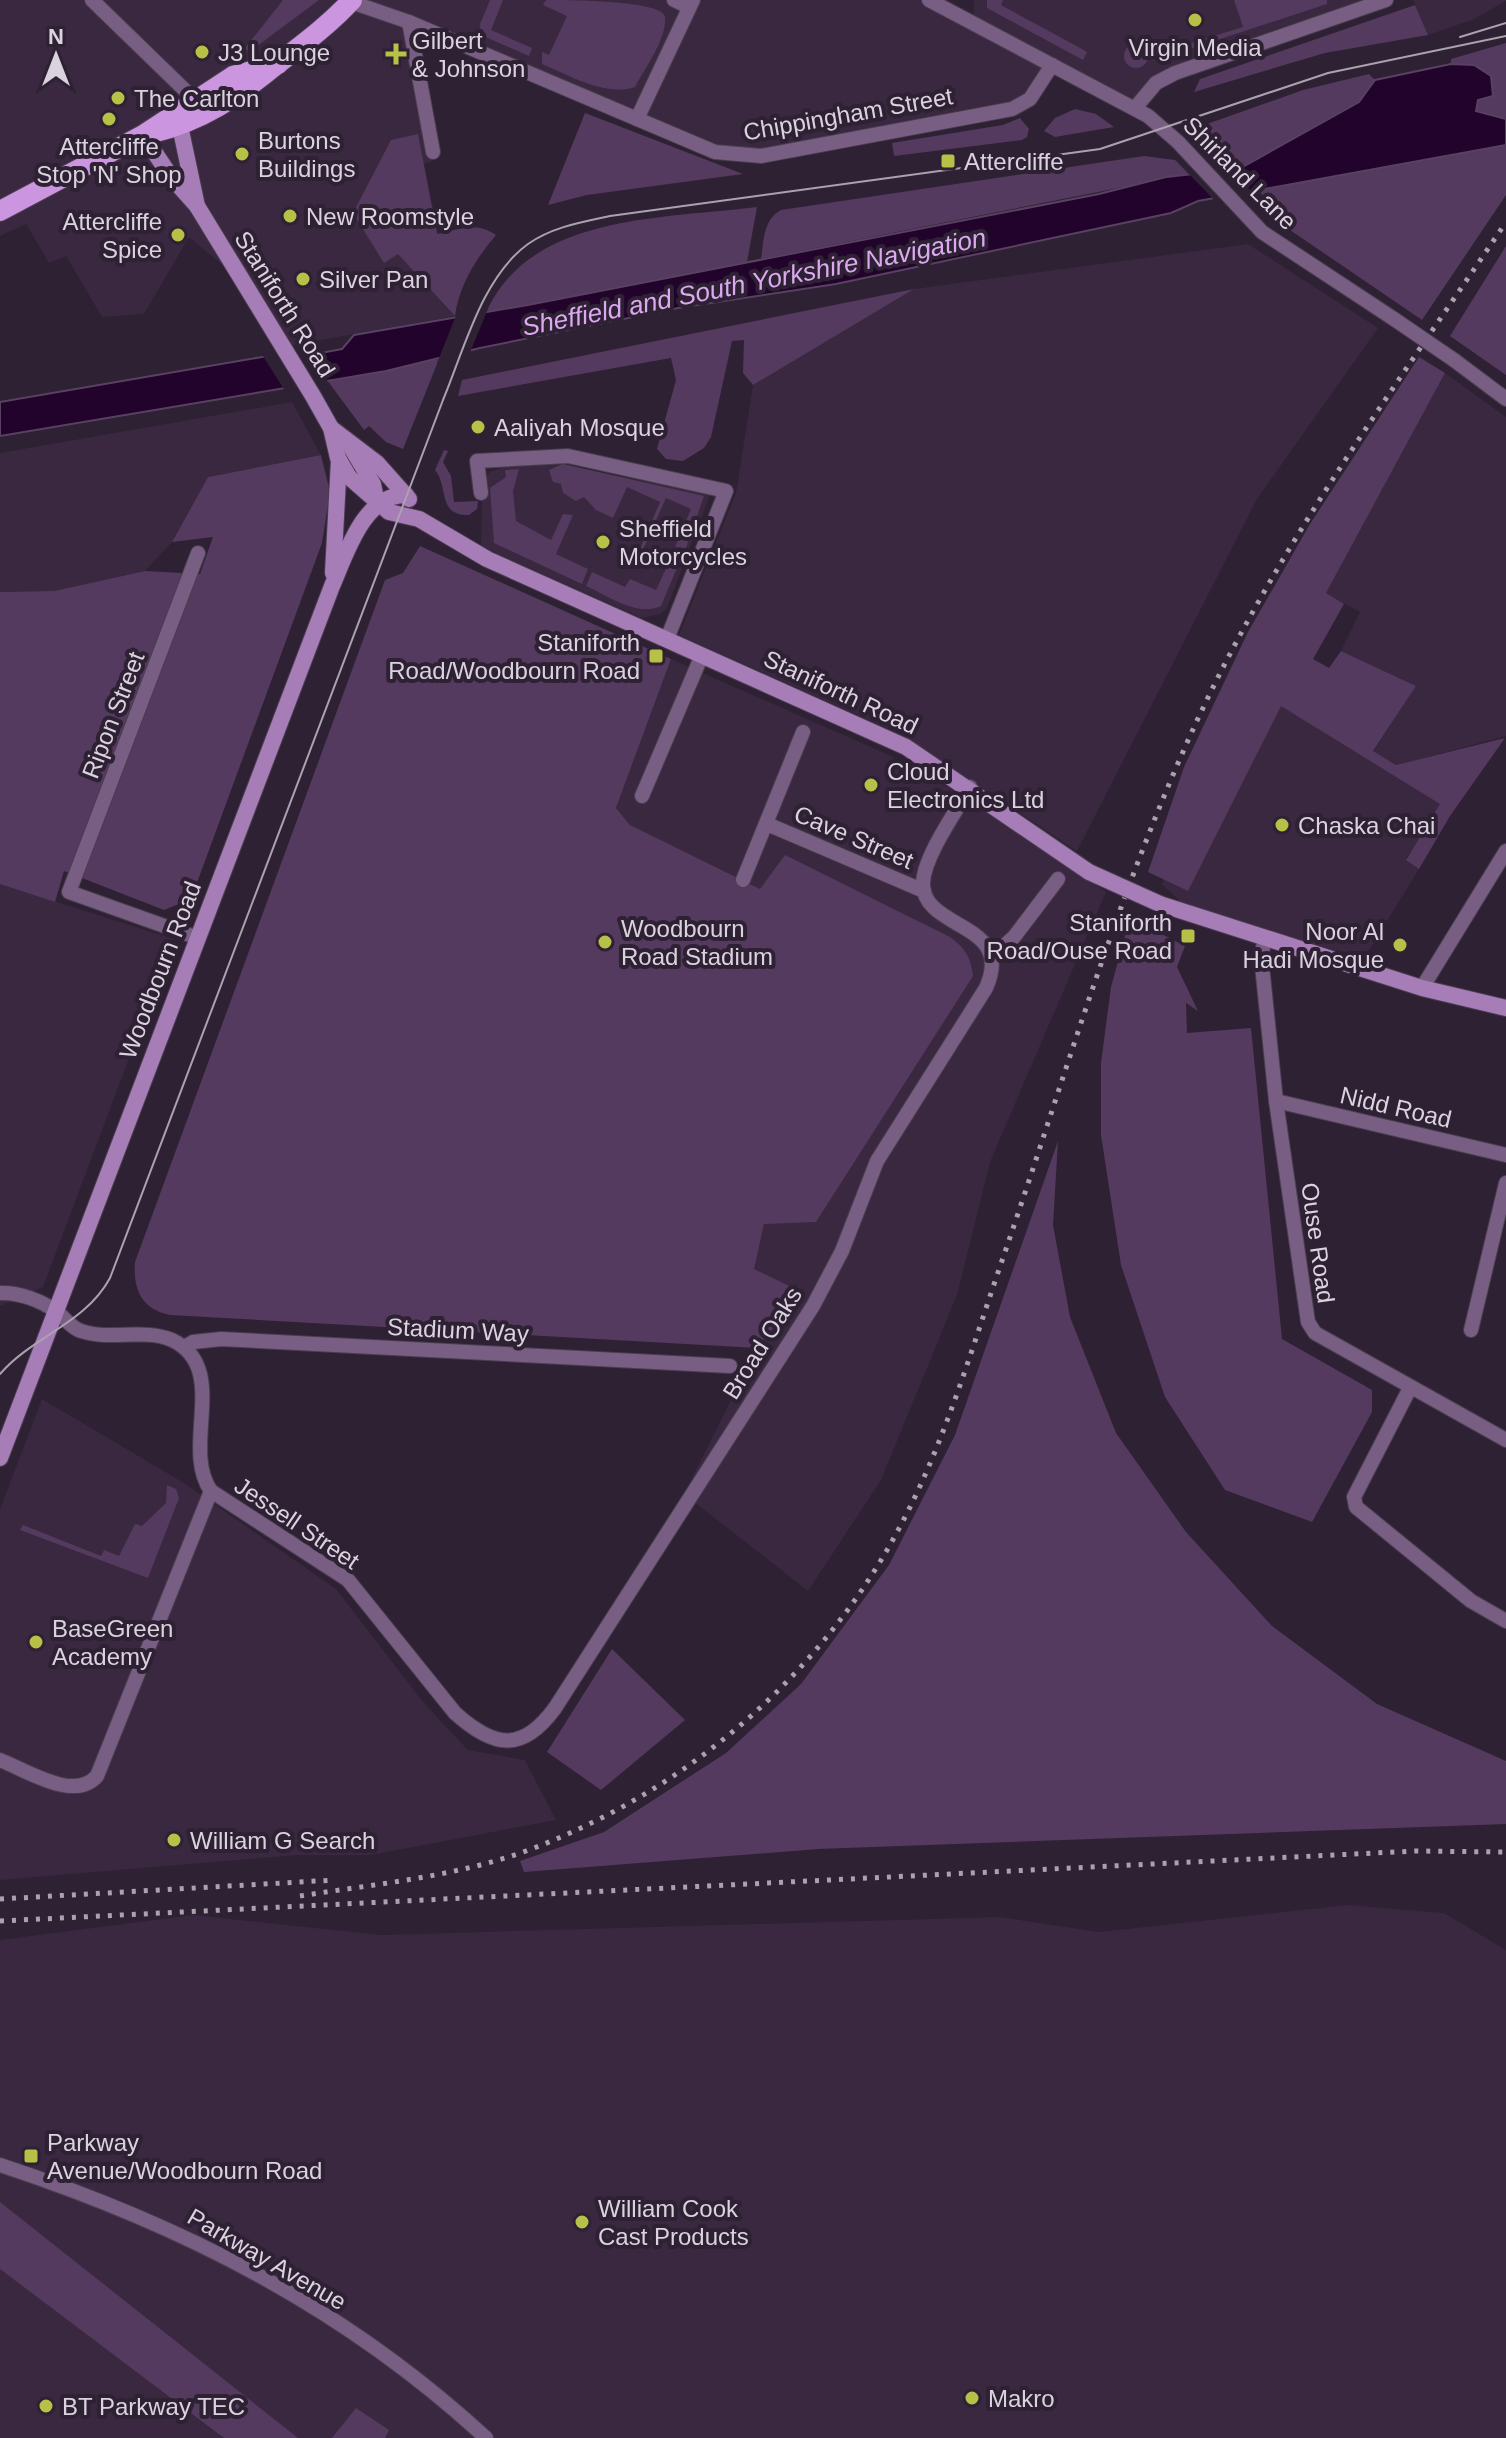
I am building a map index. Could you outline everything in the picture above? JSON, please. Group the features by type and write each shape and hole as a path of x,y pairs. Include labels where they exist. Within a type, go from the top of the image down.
{"main road":[{"path":"0,211 143,135 245,93 308,43 351,1"},
{"path":"174,121 194,99 233,76 278,64"},
{"name":"Staniforth Road","path":"174,121 197,206"},
{"name":"Staniforth Road","path":"143,135 171,177 197,206 313,396 331,428 338,458 349,477 377,504 398,516 419,519 487,559 906,747 970,787 1089,872 1160,904 1422,988 1506,1008"},
{"name":"Staniforth Road","path":"331,428 377,463 406,495 419,519"},
{"path":"349,443 373,484 377,504 387,498 406,495"},
{"path":"332,586 338,458"},
{"name":"Woodbourn Road","path":"0,1458 332,586 350,546 377,504"}],"street":[{"path":"92,0 194,99"},
{"path":"637,119 691,4 674,0"},
{"name":"Shirland Lane","path":"929,0 1135,108 1158,124 1262,232 1454,360 1506,399"},
{"path":"1135,108 1156,83 1175,73 1386,0"},
{"name":"Chippingham Street","path":"351,1 409,22 715,152 761,156 1012,109 1030,99 1052,65"},
{"path":"409,22 433,152"},
{"path":"481,493 477,461 558,455 726,491 667,639"},
{"name":"Ripon Street","path":"198,553 69,892 198,938"},
{"path":"642,796 702,655"},
{"path":"743,880 803,732"},
{"path":"970,787 926,866 924,891 933,907 972,932 992,957 1014,937 1058,879"},
{"name":"Cave Street","path":"767,824 924,891"},
{"path":"1422,988 1506,851"},
{"name":"Ouse Road","path":"1265,939 1261,956 1276,1101 1308,1322 1315,1333 1506,1440"},
{"name":"Broad Oaks","path":"532,1734 555,1708 813,1306 842,1251 877,1161 986,988 993,973 992,957"},
{"name":"Nidd Road","path":"1276,1101 1506,1155"},
{"path":"1471,1330 1506,1183"},
{"path":"0,1293 21,1295 56,1311 82,1331 153,1336 184,1347"},
{"name":"Stadium Way","path":"184,1347 221,1339 730,1366"},
{"name":"Jessell Street","path":"184,1347 200,1370 200,1473 211,1491 348,1580 455,1713 471,1727 501,1741 532,1734"},
{"path":"1410,1388 1354,1497 1356,1507 1471,1601 1506,1621"},
{"path":"0,1760 73,1789 88,1786 97,1776 211,1491"},
{"name":"Parkway Avenue","path":"0,2165 159,2222 277,2284 395,2362 486,2438"}],"shaded area":[{"path":"0,0 929,0 974,25 974,0 1386,0 1175,73 1135,108 1052,65 1030,99 736,156 410,22 435,160 424,164 455,316 282,347 241,280 189,237 144,314 102,317 66,256 49,263 26,224 0,236"},
{"path":"283,0 319,0 249,52 245,48"},
{"path":"490,0 503,0 491,30 532,48 529,56 481,35 480,24"},
{"path":"546,0 612,2 660,11 665,17 663,35 635,87 600,87 542,64 542,52 549,55 567,16 543,5"},
{"path":"987,0 1003,0 1001,5 1087,52 1083,60 987,8"},
{"path":"1234,0 1327,0 1327,4 1153,61 1151,56 1243,27"},
{"path":"1413,0 1506,1 1472,20 1428,35"},
{"path":"1415,5 1428,35 1325,53 1194,92 1200,79"},
{"path":"1506,43 1506,119 1476,111 1478,100 1474,65 1451,64 1451,59"},
{"path":"1136,44 1144,48 1148,56 1144,64 1136,68 1128,64 1124,56 1128,48"},
{"path":"1369,74 1375,80 1359,102 1239,169 1231,170 1222,160 1207,124 1303,90"},
{"path":"1075,109 1096,114 1114,127 1055,137 1044,131 1055,118"},
{"path":"585,113 743,174 587,195 548,205"},
{"path":"1020,118 1029,129 1027,137 1022,140 894,156 892,143 1003,125"},
{"path":"418,134 437,234 475,227 496,235 470,273 460,294 455,316 398,254 384,263 353,213 391,140"},
{"path":"1506,145 1506,195 1422,320 1290,230 1258,190"},
{"path":"1144,156 1175,160 1189,174 761,259 768,225 781,210"},
{"path":"757,207 747,262 486,313 506,280 534,256 567,239 643,219"},
{"path":"1248,244 1378,328 1257,499 1077,851 901,734 679,635 736,493 753,385 914,289"},
{"path":"1506,246 1506,375 1450,336"},
{"path":"914,289 753,385 743,373 744,340 732,341 711,437 704,448 683,461 666,459 657,449 676,380 671,358 458,396 462,380"},
{"path":"1419,357 1445,373 1326,593 1344,604 1313,659 1329,668 1341,651 1416,686 1373,751 1396,765 1505,738 1450,816 1419,869 1406,860 1440,804 1281,706 1188,891 1148,872 1184,767 1248,632 1310,524"},
{"path":"439,359 403,449 386,442 369,426 364,430 327,380"},
{"path":"1445,373 1506,417 1506,736 1397,765 1373,752 1416,686 1341,651 1360,612 1325,594"},
{"path":"292,402 321,455 208,477 172,542 145,571 54,591 0,592 0,453"},
{"path":"444,450 448,451 443,462 451,476 454,502 478,501 477,509 469,515 452,511 445,499 435,470"},
{"path":"321,455 330,492 322,543 191,899 164,910 64,871 55,902 0,884 0,592 54,591 145,571 200,574 213,537 172,542 208,477"},
{"path":"563,464 710,495 667,608 660,614 642,618 481,546 482,482 490,472 504,467"},
{"path":"563,464 704,496 686,548 675,547 691,509 666,498 642,552 639,551 660,502 627,487 613,518 596,510 584,497 576,501 563,493 561,484 553,482 549,470"},
{"path":"519,469 513,491 516,521 551,540 563,514 573,515 556,554 588,569 582,584 494,543 490,488 506,477 505,470"},
{"name":"Woodbourn Road Stadium","path":"420,546 671,659 616,808 630,825 760,889 785,855 950,937 969,958 973,976 816,1222 764,1224 754,1269 802,1292 757,1348 170,1315 152,1308 138,1289 135,1262 385,580 403,573"},
{"path":"669,562 677,568 661,606 652,609 623,604 586,586 592,572 625,587 630,579 656,590"},
{"path":"1290,651 1292,710 1441,804 1406,859 1419,869 1365,957 1196,916 1162,884"},
{"path":"671,659 887,754 969,799 1106,892 990,1162 957,1295 881,1480 808,1591 684,1494 757,1348 801,1291 753,1269 764,1224 786,855 760,889 646,835 630,825 616,808"},
{"path":"0,884 174,939 43,1287 0,1306"},
{"path":"1130,918 1185,946 1177,967 1198,1011 1186,1003 1187,1033 1251,1028 1282,1339 1372,1390 1372,1412 1312,1522 1225,1490 1165,1397 1121,1265 1101,1135 1101,1063 1111,987"},
{"path":"1058,1141 1053,1225 1070,1317 1116,1433 1186,1532 1272,1626 1377,1704 1506,1761 1506,1824 818,1849 524,1872 520,1861 604,1832 726,1753 801,1684 889,1565 955,1435"},
{"path":"42,1399 184,1483 336,1589 423,1702 468,1750 525,1760 556,1820 371,1855 298,1855 0,1880 0,1509"},
{"path":"167,1485 176,1489 179,1498 148,1578 20,1530 23,1525 101,1556 104,1550 119,1556 135,1524 142,1526 166,1503"},
{"path":"612,1649 685,1720 601,1790 547,1752"},
{"path":"1348,1905 1444,1913 1506,1950 1506,2438 0,2438 0,1940 193,1915 381,1935 1000,1917 1099,1932"},
{"path":"0,2202 298,2438 224,2438 0,2269"},
{"path":"356,2408 389,2430 385,2438 332,2438"}],"water":[{"name":"Sheffield and South Yorkshire Navigation","path":"1451,64 1474,65 1491,76 1493,96 1478,100 1476,111 1506,119 1506,145 1198,201 1171,213 836,284 678,308 480,348 386,371 0,436 0,402 262,357 342,349 354,335 528,305 1099,194 1166,177 1239,169 1359,102 1375,80"}],"pier":[{"path":"1227,166 1255,195 1216,202 1186,171"},
{"path":"488,309 469,355 437,363 457,313"},
{"path":"309,351 329,384 285,391 261,353"}],"tram line":[{"path":"1460,37 1506,23"},
{"path":"0,1374 28,1349 87,1307 110,1278 467,337 486,295 512,258 547,233 610,216 1100,149 1328,73 1506,36"}],"railway":[{"path":"300,1896 414,1879 499,1860 586,1826 642,1795 696,1760 746,1720 792,1676 834,1627 872,1575 920,1487 947,1421 1090,997 1135,870 1186,745 1255,608 1294,542 1334,477 1506,222"},
{"path":"0,1921 1415,1851 1506,1852"},
{"path":"0,1899 335,1880"}],"place":[{"name":"Virgin Media","path":"1195,20"},
{"name":"J3 Lounge","path":"202,52"},
{"name":"Gilbert & Johnson","path":"396,54"},
{"name":"The Carlton","path":"118,98"},
{"name":"Attercliffe Stop 'N' Shop","path":"109,119"},
{"name":"Burtons Buildings","path":"242,154"},
{"name":"Attercliffe","path":"948,161"},
{"name":"New Roomstyle","path":"290,216"},
{"name":"Attercliffe Spice","path":"178,235"},
{"name":"Silver Pan","path":"303,279"},
{"name":"Aaliyah Mosque","path":"478,427"},
{"name":"Sheffield Motorcycles","path":"603,542"},
{"name":"Staniforth Road/Woodbourn Road","path":"656,656"},
{"name":"Cloud Electronics Ltd","path":"871,785"},
{"name":"Chaska Chai","path":"1282,825"},
{"name":"Staniforth Road/Ouse Road","path":"1188,936"},
{"name":"Woodbourn Road Stadium","path":"605,942"},
{"name":"Noor Al Hadi Mosque","path":"1400,945"},
{"name":"BaseGreen Academy","path":"36,1642"},
{"name":"William G Search","path":"174,1840"},
{"name":"Parkway Avenue/Woodbourn Road","path":"31,2156"},
{"name":"William Cook Cast Products","path":"582,2222"},
{"name":"Makro","path":"972,2398"},
{"name":"BT Parkway TEC","path":"46,2406"}]}
